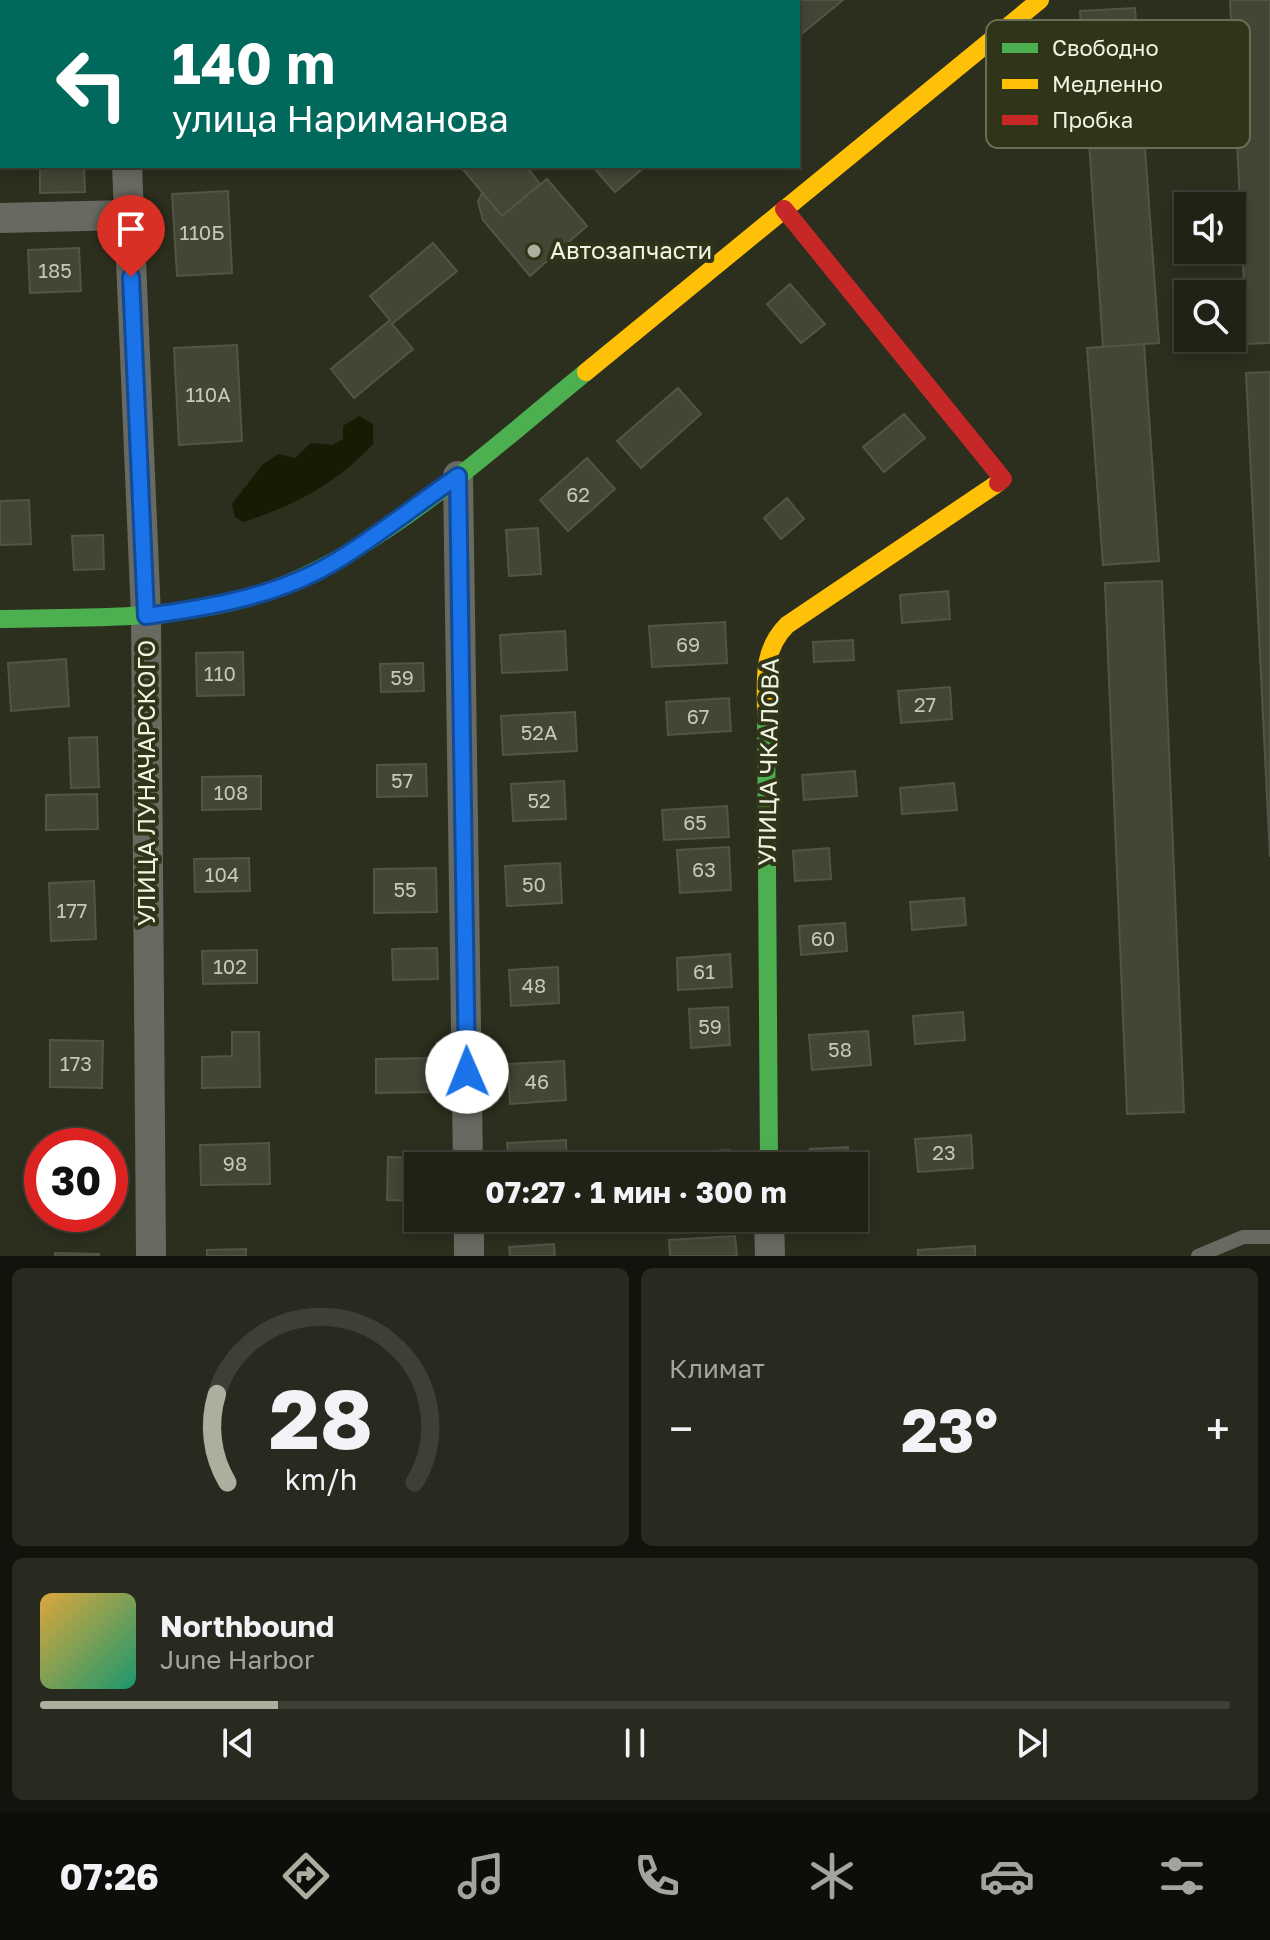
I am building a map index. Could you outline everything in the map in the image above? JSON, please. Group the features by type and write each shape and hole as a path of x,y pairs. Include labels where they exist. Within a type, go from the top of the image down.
{"main road":[{"path":"1016,20 1040,0"},
{"path":"0,619 146,616 221,605 285,585 339,560 458,476 986,44"},
{"name":"УЛИЦА ЧКАЛОВА","path":"769,1152 766,661 769,648 775,636 798,615 1003,479 784,209"}],"street":[{"name":"УЛИЦА ЛУНАЧАРСКОГО","path":"127,168 146,616 151,1256"},
{"path":"0,218 128,215"},
{"path":"458,476 468,1152"},
{"path":"469,1232 469,1256"},
{"path":"769,1232 770,1256"}],"lane":[{"path":"1198,1256 1243,1237 1270,1237"}],"shaded area":[{"path":"359,416 373,424 373,444 360,458 314,492 279,509 243,522 235,517 232,504 263,464 279,454 295,458 311,443 332,445 343,439 343,426"}],"building":[{"path":"800,0 843,0 800,35"},
{"path":"1230,0 1270,0 1270,343 1247,344 1243,264 1246,264 1246,192 1239,192 1237,148 1250,148 1250,20 1231,20"},
{"path":"1135,8 1136,20 1081,20 1080,11"},
{"path":"1089,148 1145,148 1159,343 1103,347"},
{"path":"40,168 84,168 85,192 40,193"},
{"path":"462,168 528,168 540,184 502,216"},
{"path":"594,168 644,168 615,192"},
{"name":"Автозапчасти","path":"547,179 587,226 530,276 483,220 478,202 482,193 502,216"},
{"path":"228,191 232,273 177,276 172,194"},
{"path":"433,243 457,271 392,324 413,349 354,398 331,369 390,320 370,296"},
{"path":"79,248 81,291 30,293 28,250"},
{"path":"790,284 825,324 801,343 767,304"},
{"path":"1144,344 1159,561 1103,565 1087,348"},
{"path":"237,345 242,441 179,445 174,348"},
{"path":"1270,372 1270,857 1246,373"},
{"path":"678,388 701,414 641,468 617,441"},
{"path":"904,414 925,438 884,472 863,447"},
{"path":"587,458 615,489 568,531 540,500"},
{"path":"787,498 804,519 781,539 764,518"},
{"path":"29,500 31,544 0,545 0,501"},
{"path":"538,528 541,574 509,576 506,530"},
{"path":"103,535 104,569 74,570 72,536"},
{"path":"1162,581 1184,1112 1127,1114 1105,583"},
{"path":"948,591 950,619 902,623 900,595"},
{"path":"725,622 727,663 652,667 649,626"},
{"path":"565,631 567,670 502,673 500,635"},
{"path":"853,640 854,660 814,662 813,642"},
{"path":"243,652 244,695 197,696 196,653"},
{"path":"66,659 69,706 11,711 8,663"},
{"path":"423,663 424,691 381,692 380,664"},
{"path":"950,687 952,719 901,723 898,691"},
{"path":"729,698 731,731 668,735 666,702"},
{"path":"575,712 577,751 503,755 501,716"},
{"path":"97,737 99,787 71,788 69,738"},
{"path":"426,764 427,796 377,797 377,765"},
{"path":"855,771 857,796 804,800 802,775"},
{"path":"261,776 261,809 202,810 202,777"},
{"path":"564,781 566,819 513,821 511,784"},
{"path":"954,783 957,810 902,814 900,788"},
{"path":"97,794 98,829 46,830 46,795"},
{"path":"727,806 729,837 664,840 662,810"},
{"path":"729,847 731,890 680,893 677,850"},
{"path":"829,848 831,879 795,881 793,851"},
{"path":"249,858 250,891 195,892 194,859"},
{"path":"560,863 562,903 507,906 505,866"},
{"path":"436,868 437,912 374,913 374,869"},
{"path":"94,881 96,939 51,941 49,883"},
{"path":"964,898 966,925 912,930 910,902"},
{"path":"845,923 847,951 801,955 799,926"},
{"path":"437,948 438,979 393,980 392,949"},
{"path":"257,950 257,983 203,984 202,951"},
{"path":"730,954 732,987 678,990 677,958"},
{"path":"558,967 559,1003 511,1006 509,970"},
{"path":"728,1007 730,1045 691,1048 689,1009"},
{"path":"963,1012 965,1040 915,1044 913,1016"},
{"path":"868,1031 871,1065 812,1070 809,1035"},
{"path":"232,1032 259,1032 260,1087 202,1088 202,1057 232,1056"},
{"path":"50,1040 103,1041 102,1088 50,1087"},
{"path":"432,1058 433,1092 376,1093 376,1059"},
{"path":"564,1061 566,1100 510,1104 508,1064"},
{"path":"971,1135 973,1168 918,1172 915,1139"},
{"path":"566,1140 566,1152 508,1152 507,1143"},
{"path":"269,1143 270,1184 201,1185 200,1145"},
{"path":"848,1147 849,1152 810,1152 810,1149"},
{"path":"388,1157 404,1157 404,1201 387,1200"},
{"path":"735,1236 737,1256 670,1256 669,1240"},
{"path":"554,1244 555,1256 510,1256 509,1247"},
{"path":"975,1246 975,1256 918,1256 918,1250"},
{"path":"246,1249 246,1256 207,1256 207,1250"},
{"path":"55,1253 99,1254 99,1256 55,1256"}],"traffic: fast":[{"path":"0,619 165,613 219,605 269,591 318,570 413,511 586,372"},
{"path":"766,715 769,1152"}],"traffic: slow":[{"path":"1016,20 1040,0"},
{"path":"586,372 986,44"},
{"path":"766,715 769,656 787,625 998,483"}],"traffic: jam":[{"path":"784,209 1003,479 998,483"}],"place":[{"name":"Автозапчасти","path":"534,251"}],"route":[{"path":"131,277 146,616 221,605 285,585 339,560 458,476 467,1072"}]}
